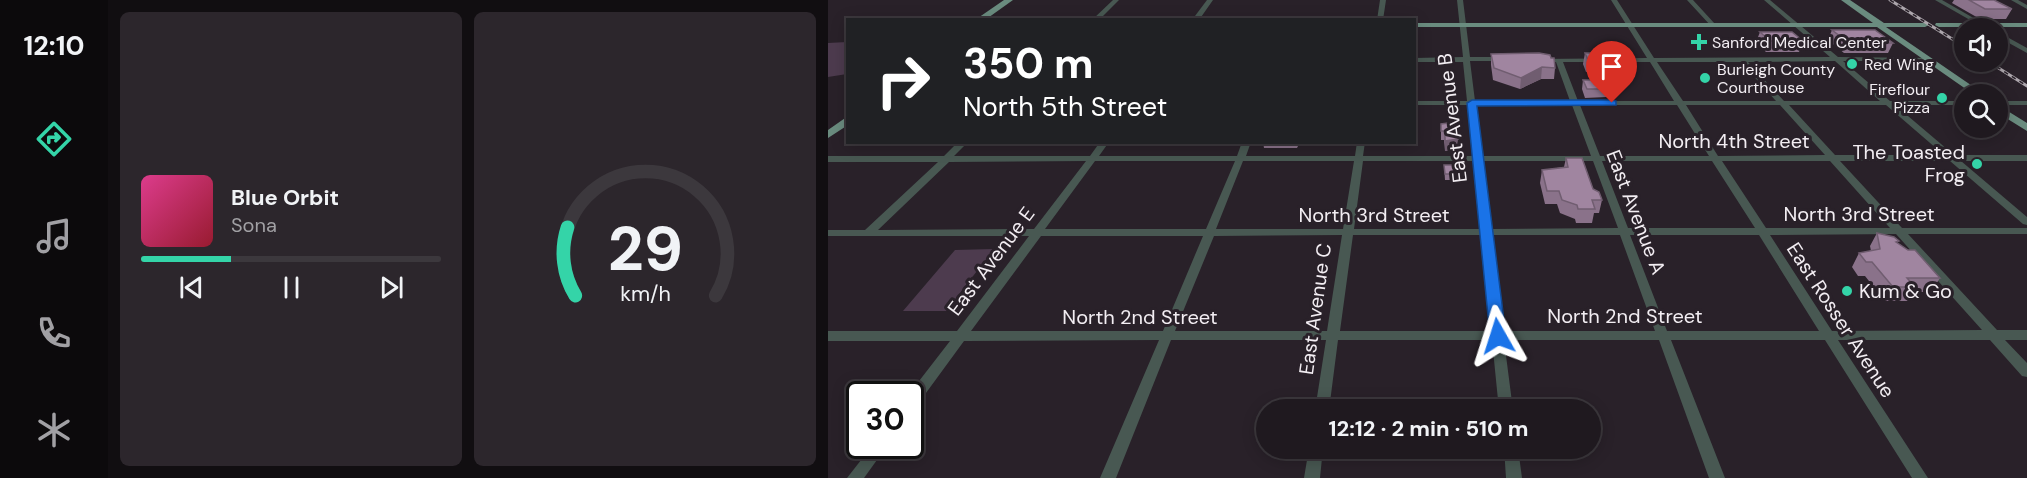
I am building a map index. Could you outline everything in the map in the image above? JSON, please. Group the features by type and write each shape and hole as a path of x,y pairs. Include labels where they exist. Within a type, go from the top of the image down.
{"main road":[{"path":"993,15 1010,0"},
{"path":"993,15 1019,0"},
{"path":"1845,0 1896,33 1907,44 1965,84"},
{"path":"1416,25 1925,25"},
{"path":"1939,25 1954,26"},
{"path":"2008,26 2027,25"},
{"path":"2008,113 2027,128"},
{"path":"828,135 846,121"},
{"path":"828,142 846,128"}],"street":[{"path":"1097,18 1116,0"},
{"path":"1197,18 1210,0"},
{"path":"1380,18 1383,0"},
{"name":"East Avenue B","path":"1460,0 1505,399"},
{"name":"East Rosser Avenue","path":"1614,0 1920,478"},
{"path":"1690,0 1713,25"},
{"path":"1767,0 2027,222"},
{"path":"1938,0 1969,18"},
{"path":"2014,0 2027,7"},
{"path":"2008,40 2027,51"},
{"path":"1529,60 1929,59"},
{"path":"1416,60 1508,60"},
{"name":"East Avenue A","path":"1559,60 1717,478"},
{"path":"1743,60 2027,372"},
{"path":"1416,103 1954,103"},
{"path":"2008,104 2027,103"},
{"path":"868,233 962,144"},
{"name":"East Avenue E","path":"924,385 1104,144"},
{"path":"1108,478 1246,144"},
{"name":"East Avenue C","path":"1323,399 1361,144"},
{"name":"North 4th Street","path":"828,159 2027,158"},
{"name":"North 3rd Street","path":"828,233 2027,231"},
{"name":"North 2nd Street","path":"828,336 2027,335"},
{"path":"855,478 870,459"},
{"path":"1312,478 1315,459"},
{"path":"1511,459 1514,478"}],"shaded area":[{"path":"846,42 846,74 828,77 828,43"},
{"path":"994,249 946,311 903,311 955,250"}],"building":[{"path":"1969,0 1994,0 2012,9 1985,9"},
{"path":"1832,30 1875,30 1893,43 1849,43"},
{"path":"1760,32 1792,32 1803,41 1770,41"},
{"path":"1539,53 1554,58 1555,68 1542,67 1521,78 1494,68 1491,54"},
{"path":"1585,53 1600,53 1603,59 1588,60"},
{"path":"1583,80 1603,80 1607,89 1587,89"},
{"path":"1456,122 1458,139 1445,141 1445,131 1441,131 1441,124"},
{"path":"1566,158 1582,158 1593,189 1599,192 1602,200 1592,200 1595,209 1578,209 1577,205 1562,200 1559,191 1547,191 1542,170 1568,167"},
{"path":"1444,165 1459,165 1460,174 1445,174"},
{"path":"1877,233 1894,237 1899,241 1896,242 1908,250 1915,250 1940,278 1907,278 1915,287 1893,287 1872,262 1866,262 1859,253 1880,249"}],"railway":[{"path":"1890,0 1954,40"},
{"path":"2005,72 2027,86"}],"place":[{"name":"Sanford Medical Center","path":"1699,42"},
{"name":"Red Wing","path":"1852,64"},
{"name":"Burleigh County Courthouse","path":"1705,78"},
{"name":"Fireflour Pizza","path":"1942,98"},
{"name":"The Toasted Frog","path":"1977,164"},
{"name":"Kum & Go","path":"1847,291"}],"route":[{"path":"1498,336 1472,103 1612,103"}]}
